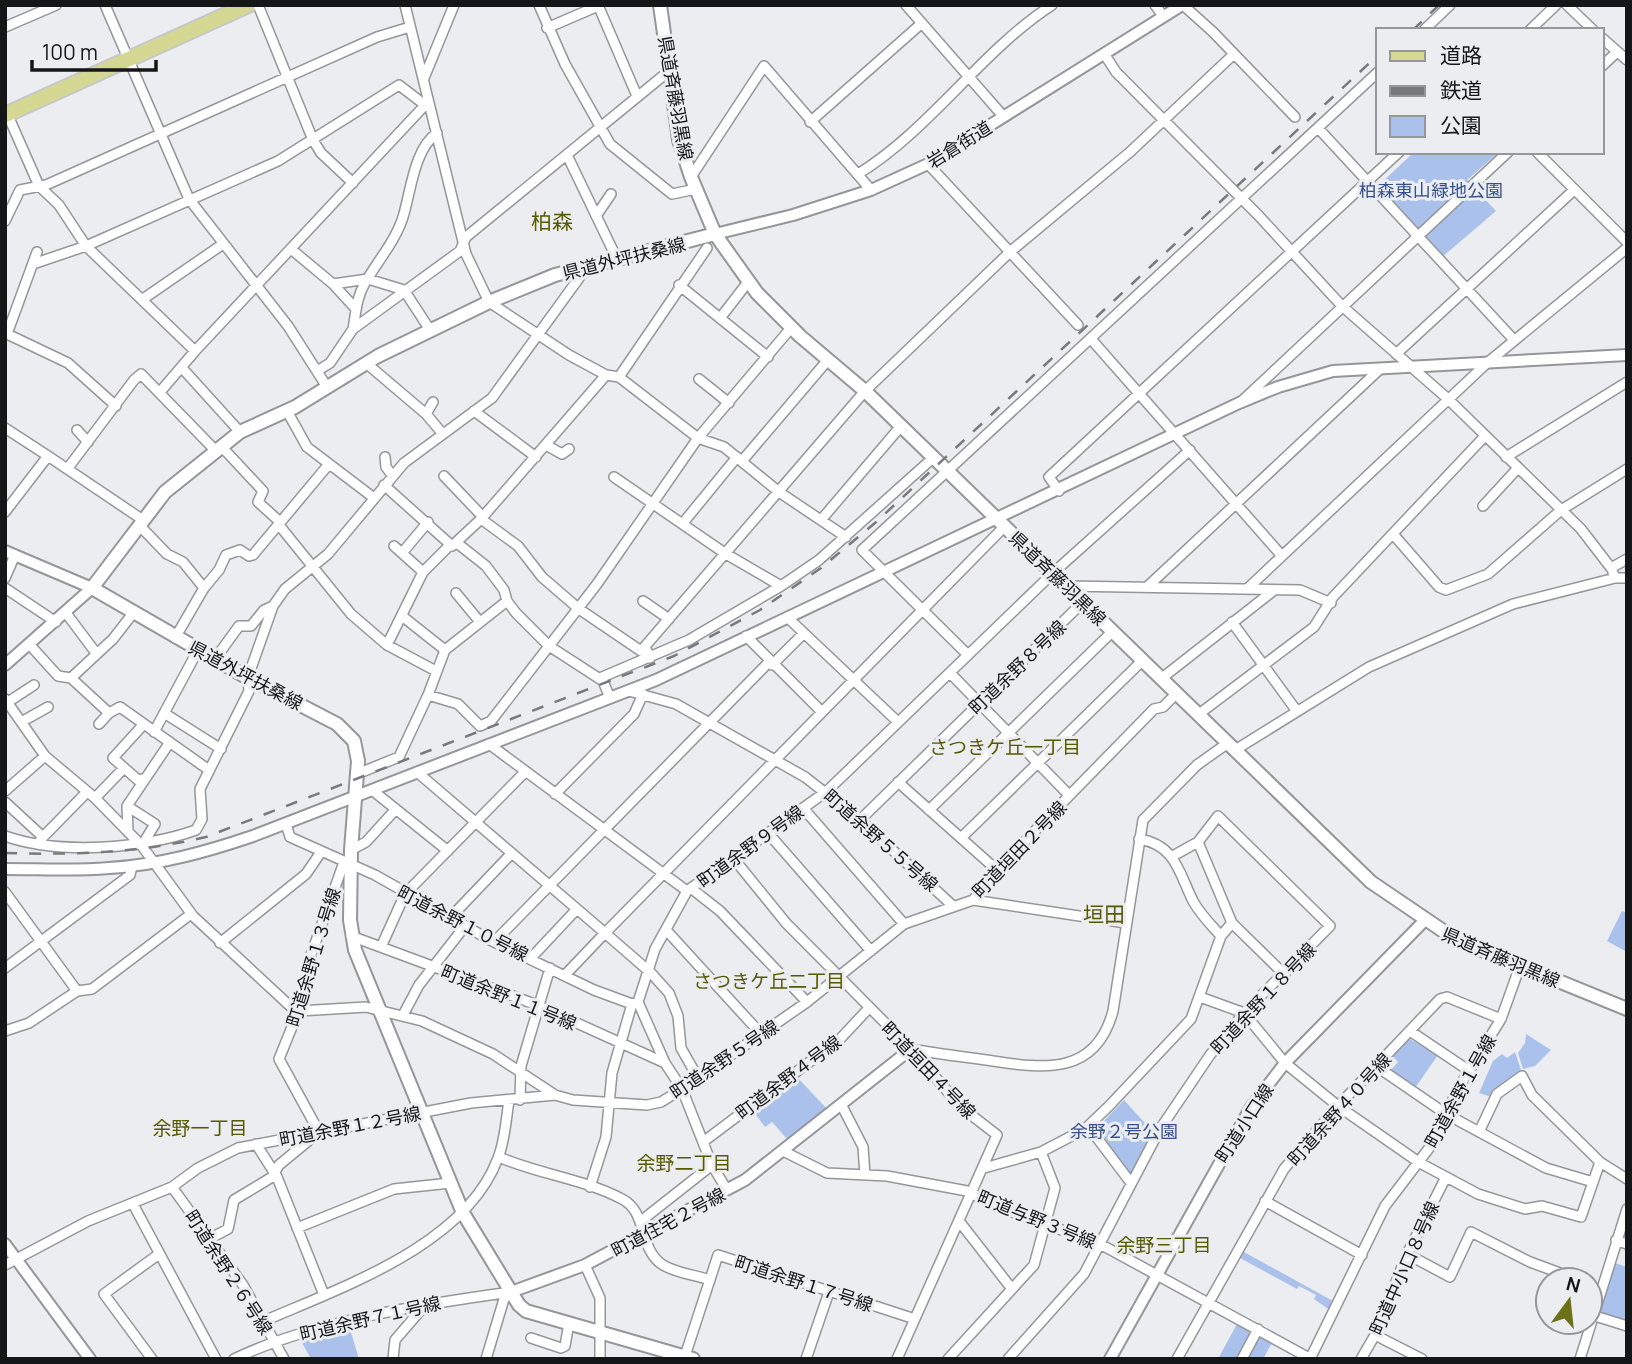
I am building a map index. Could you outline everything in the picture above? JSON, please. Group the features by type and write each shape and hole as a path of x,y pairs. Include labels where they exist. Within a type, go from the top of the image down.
{"main road":[{"path":"6,113 130,60 248,5"},
{"name":"県道斉藤羽黒線","path":"660,5 680,140 693,183 715,234 748,282 791,328 865,391 934,457 1356,870 1424,921 1473,947 1627,1009"},
{"name":"県道外坪扶桑線","path":"687,1358 526,1311 511,1292 463,1213 420,1113 351,936 349,859 357,747 347,731 175,638 92,588 164,492 240,432 287,411 366,363 489,302 555,275 715,234"}],"street":[{"path":"5,27 56,5"},
{"path":"104,5 189,199 257,286 327,387"},
{"path":"258,5 313,140 321,153 353,183"},
{"path":"405,5 463,244 489,302 606,375 619,377 698,438 724,447 779,492 846,537"},
{"path":"424,79 454,5"},
{"path":"538,5 547,28 610,144 672,194 693,183 764,65 810,122 871,190"},
{"path":"547,28 598,5 637,96"},
{"path":"906,5 1003,116"},
{"path":"858,174 885,155 967,76 1052,5"},
{"path":"1155,5 1163,16"},
{"path":"1182,5 1295,117"},
{"name":"岩倉街道","path":"715,234 793,215 871,190 928,164 1182,5"},
{"path":"1426,28 1450,5"},
{"path":"1532,28 1556,5"},
{"path":"1567,5 1591,28"},
{"path":"810,122 922,23"},
{"path":"5,221 20,190 39,186 377,37 410,27"},
{"path":"1604,40 1627,60"},
{"path":"1604,64 1617,52"},
{"path":"641,651 865,391 1011,251 1164,119 1234,54"},
{"path":"1105,55 1116,72 1342,306 1448,399 1561,510 1596,547 1613,573 1627,578"},
{"path":"317,371 330,363 353,329 460,251 466,237 669,71"},
{"path":"968,655 862,550 1376,74"},
{"path":"33,264 86,246 278,160 399,85 427,103"},
{"path":"160,392 183,369 195,351 427,103"},
{"path":"6,113 39,186 59,205 86,246 195,351"},
{"path":"1318,128 1514,340"},
{"path":"353,329 355,308 368,279 402,220 426,144 437,133"},
{"path":"1059,491 1049,477 1397,154"},
{"path":"1239,403 1506,154"},
{"path":"1539,154 1627,242"},
{"path":"567,155 617,259"},
{"path":"928,164 1011,251 1077,326"},
{"path":"1396,354 1574,190"},
{"path":"596,216 611,194"},
{"path":"143,299 223,244"},
{"path":"619,377 639,352 679,285 707,248"},
{"path":"1247,589 1486,364 1627,248"},
{"path":"291,249 333,284 355,308"},
{"path":"37,252 6,333 68,363 116,406"},
{"path":"5,836 36,846 88,847 141,842 198,828 202,815 200,789 249,691 248,678 273,606 285,589 328,554 393,475 442,433 492,398 588,266"},
{"path":"333,284 368,279 404,290 430,330"},
{"path":"721,317 748,282"},
{"path":"679,285 768,357"},
{"path":"428,695 458,705 480,726 491,722 579,609 698,438 791,328"},
{"path":"1090,339 1282,556"},
{"path":"5,869 132,866 153,863 206,851 286,824 685,667 883,573 1002,523 1059,491 1239,403 1313,375 1627,355"},
{"path":"683,523 827,361"},
{"path":"366,363 426,414 442,433"},
{"path":"183,369 240,432"},
{"path":"1147,587 1380,369"},
{"path":"68,468 141,374 263,491 258,502 279,523 351,614 387,645 436,671"},
{"path":"387,645 423,572 482,518 606,375"},
{"path":"699,379 729,403"},
{"path":"1506,457 1627,382"},
{"path":"426,414 433,402"},
{"path":"287,411 307,447 374,498"},
{"path":"474,411 536,457"},
{"path":"821,520 901,426"},
{"path":"5,428 68,468 141,523 167,554 183,562 204,588"},
{"path":"78,430 88,442"},
{"path":"1199,714 1314,627 1331,603 1392,534 1485,436"},
{"path":"546,445 562,454 569,449"},
{"name":"町道余野９号線","path":"590,1188 606,1137 612,1073 621,1043 646,969 690,890 827,791 1053,573 1190,450"},
{"path":"5,512 48,456"},
{"path":"386,457 386,467 393,475"},
{"path":"600,678 708,631 781,586 846,537 934,457"},
{"path":"175,638 226,555 240,550 249,556 253,555 330,464"},
{"path":"1483,506 1517,469"},
{"path":"1392,534 1439,587 1446,590 1488,574 1561,510 1627,469"},
{"path":"444,476 482,518 518,546 542,578 579,609 641,651 647,651 650,658"},
{"path":"614,477 726,554 781,586"},
{"path":"384,485 453,544 486,566 505,590 507,601 549,646 600,678 610,698"},
{"path":"423,572 398,550 428,522"},
{"path":"565,975 852,679 923,610 1002,523"},
{"path":"5,578 10,553 92,588 6,664"},
{"path":"911,1049 1039,1068 1073,1062 1098,1042 1111,1020 1139,839 1147,814 1197,765 1369,667 1513,604 1613,573 1627,559"},
{"path":"1067,586 1300,590 1331,603"},
{"path":"5,588 56,622"},
{"path":"1162,678 1273,591"},
{"path":"456,593 480,622"},
{"path":"357,774 399,757 428,695 445,650 507,601"},
{"path":"643,601 669,619"},
{"name":"町道余野８号線","path":"860,820 1083,602"},
{"path":"215,659 239,626 251,626 264,610 273,606"},
{"path":"71,678 113,639 134,612"},
{"path":"66,613 96,653"},
{"path":"402,616 445,650"},
{"path":"787,617 898,722"},
{"path":"1232,622 1296,710"},
{"path":"929,810 1113,631"},
{"path":"496,940 708,723 804,633"},
{"path":"746,636 822,712"},
{"path":"29,644 58,676 71,678 109,713"},
{"path":"154,733 198,650"},
{"path":"961,838 1143,660"},
{"path":"950,673 1069,794"},
{"path":"34,685 6,701 45,756 141,842 153,863 192,915 220,943 299,1011"},
{"name":"町道余野５５号線","path":"629,691 676,704 805,776 827,791 953,906"},
{"name":"町道垣田２号線","path":"839,977 904,924 973,900 1069,794 1154,709 1163,707 1177,693"},
{"path":"555,794 634,714 643,694"},
{"path":"23,722 48,707"},
{"path":"99,724 109,713 120,707 209,770"},
{"path":"164,713 221,749"},
{"path":"143,725 113,758 138,780 143,779"},
{"path":"128,832 127,806 170,742"},
{"path":"489,744 663,874 720,911 807,1002"},
{"path":"5,791 45,756"},
{"path":"36,846 124,768"},
{"path":"417,772 605,933 669,993 678,1016 681,1048 698,1078"},
{"path":"381,947 405,894 525,772"},
{"path":"898,782 998,871"},
{"path":"372,790 448,851"},
{"path":"5,802 43,837"},
{"path":"127,806 155,824 141,842"},
{"path":"803,808 904,924"},
{"path":"349,859 396,809"},
{"name":"町道余野１８号線","path":"1008,1359 1084,1274 1131,1183 1187,1086 1244,1013 1330,926 1219,816 1198,842 1171,858"},
{"name":"町道余野１０号線","path":"286,824 290,837 321,852 349,859 405,894 465,926 565,975 635,1003"},
{"path":"768,833 871,951"},
{"path":"1139,839 1157,842 1182,871 1199,911 1221,936"},
{"path":"1198,842 1232,923 1284,975"},
{"path":"220,943 306,874 321,852"},
{"path":"450,918 511,854"},
{"name":"町道余野１３号線","path":"319,1132 279,1059 310,976 311,955 349,859"},
{"name":"町道垣田４号線","path":"734,859 786,923 911,1049 961,1107 997,1135 897,1359"},
{"path":"5,968 130,875 132,866"},
{"path":"5,892 9,906 41,942 77,990"},
{"path":"973,900 1126,923"},
{"path":"531,958 576,910"},
{"path":"5,1031 29,1023 77,990 92,989 192,915"},
{"name":"町道小口線","path":"1110,1359 1230,1140 1285,1063 1424,921"},
{"path":"984,1168 1041,1152 1088,1126 1144,1072 1191,1019 1221,936 1232,923"},
{"path":"403,1015 433,966 465,926"},
{"path":"667,931 761,1034"},
{"name":"町道余野１１号線","path":"351,936 537,1005 665,1063"},
{"name":"町道余野１号線","path":"1311,1359 1385,1206 1436,1139 1468,1070 1501,1019 1520,966"},
{"path":"520,1100 521,1072 537,1005 550,968"},
{"name":"町道余野５号線","path":"299,1011 378,1009 403,1015 493,1054 555,1095 610,1105 647,1105 661,1101 682,1089 839,977"},
{"name":"町道余野４０号線","path":"1177,1359 1265,1201 1302,1145 1376,1066 1440,999 1447,997 1501,1019"},
{"path":"1200,998 1244,1013 1285,1063 1338,1106 1420,1163 1478,1194 1525,1209 1542,1206 1581,1217 1600,1162"},
{"path":"635,1003 665,1063 682,1089 712,1165 727,1190"},
{"name":"町道余野４号線","path":"703,1142 839,1039 869,1008"},
{"path":"1410,1031 1468,1070"},
{"name":"町道住宅２号線","path":"511,1292 585,1265 727,1190 842,1106 911,1049"},
{"path":"1376,1066 1446,1114 1546,1168 1593,1182"},
{"path":"1479,1132 1497,1094 1522,1076 1532,1095 1600,1162 1627,1179"},
{"name":"町道余野１２号線","path":"10,1261 88,1221 172,1187 225,1153 257,1144 471,1103 555,1095"},
{"path":"264,1321 362,1279 410,1251 463,1213 484,1186 499,1157 509,1101"},
{"path":"842,1106 863,1147 865,1175"},
{"path":"1088,1126 1131,1183"},
{"path":"209,1239 228,1229 234,1200 251,1192 274,1174 279,1165 319,1132"},
{"path":"257,1144 274,1174 324,1295"},
{"name":"町道与野３号線","path":"783,1151 827,1172 933,1183 971,1193 1001,1208 1100,1244 1311,1359"},
{"path":"948,1359 1034,1265 1055,1188 1041,1152"},
{"path":"499,1157 532,1171 624,1200 641,1222 652,1254 663,1265 710,1280"},
{"path":"641,1222 712,1165"},
{"name":"町道中小口８号線","path":"1361,1359 1375,1335 1407,1254 1446,1177"},
{"path":"297,1228 394,1189 450,1183"},
{"name":"町道余野２６号線","path":"172,1187 264,1321 284,1359"},
{"path":"1265,1201 1362,1255"},
{"path":"133,1204 216,1359"},
{"path":"1604,1278 1627,1209"},
{"path":"959,1222 1012,1289"},
{"path":"1407,1254 1450,1277 1471,1232 1541,1266"},
{"path":"1616,1240 1627,1244"},
{"path":"5,1244 10,1261 90,1359"},
{"path":"152,1359 104,1294 159,1254"},
{"name":"町道余野１７号線","path":"687,1358 718,1255 915,1319"},
{"path":"585,1265 600,1298 600,1359"},
{"path":"486,1359 504,1299 511,1292"},
{"name":"町道余野７１号線","path":"234,1359 274,1340 426,1304 511,1292"},
{"path":"806,1359 829,1292"},
{"path":"393,1359 395,1340 426,1304"},
{"path":"1604,1319 1627,1326"},
{"path":"531,1338 561,1348 565,1346 569,1323"},
{"path":"1242,1359 1258,1329"},
{"path":"1375,1335 1422,1359"},
{"path":"1580,1359 1586,1336"}],"green space":[{"name":"柏森東山緑地公園","path":"1412,154 1497,154 1467,180 1496,211 1441,258 1376,188"},
{"path":"1622,911 1627,913 1627,952 1607,941"},
{"path":"1526,1034 1551,1050 1535,1066 1523,1069 1518,1053 1525,1043"},
{"path":"1408,1038 1438,1055 1415,1088 1390,1071 1398,1062 1392,1055"},
{"path":"1515,1052 1521,1070 1491,1097 1479,1093 1493,1061 1502,1054 1507,1058"},
{"path":"796,1076 828,1110 788,1140 772,1122 765,1127 751,1108"},
{"name":"余野２号公園","path":"1124,1100 1154,1133 1132,1174 1128,1174 1095,1130"},
{"path":"1243,1246 1244,1252 1333,1301 1337,1300 1331,1311 1314,1299 1316,1295 1299,1286 1297,1289 1240,1258 1236,1259"},
{"path":"1612,1262 1627,1267 1627,1324 1604,1317 1604,1288"},
{"path":"1238,1322 1273,1341 1263,1359 1218,1359"},
{"path":"350,1329 359,1359 311,1359 301,1341"}],"railway":[{"path":"1415,28 1439,5"},
{"path":"5,853 106,852 156,847 206,837 674,656 760,610 821,568 875,523 1376,57"}],"district":[{"name":"柏森","path":"552,221"},
{"name":"さつきケ丘一丁目","path":"1005,747"},
{"name":"垣田","path":"1104,914"},
{"name":"さつきケ丘二丁目","path":"769,981"},
{"name":"余野一丁目","path":"200,1128"},
{"name":"余野二丁目","path":"684,1163"},
{"name":"余野三丁目","path":"1164,1245"}]}
